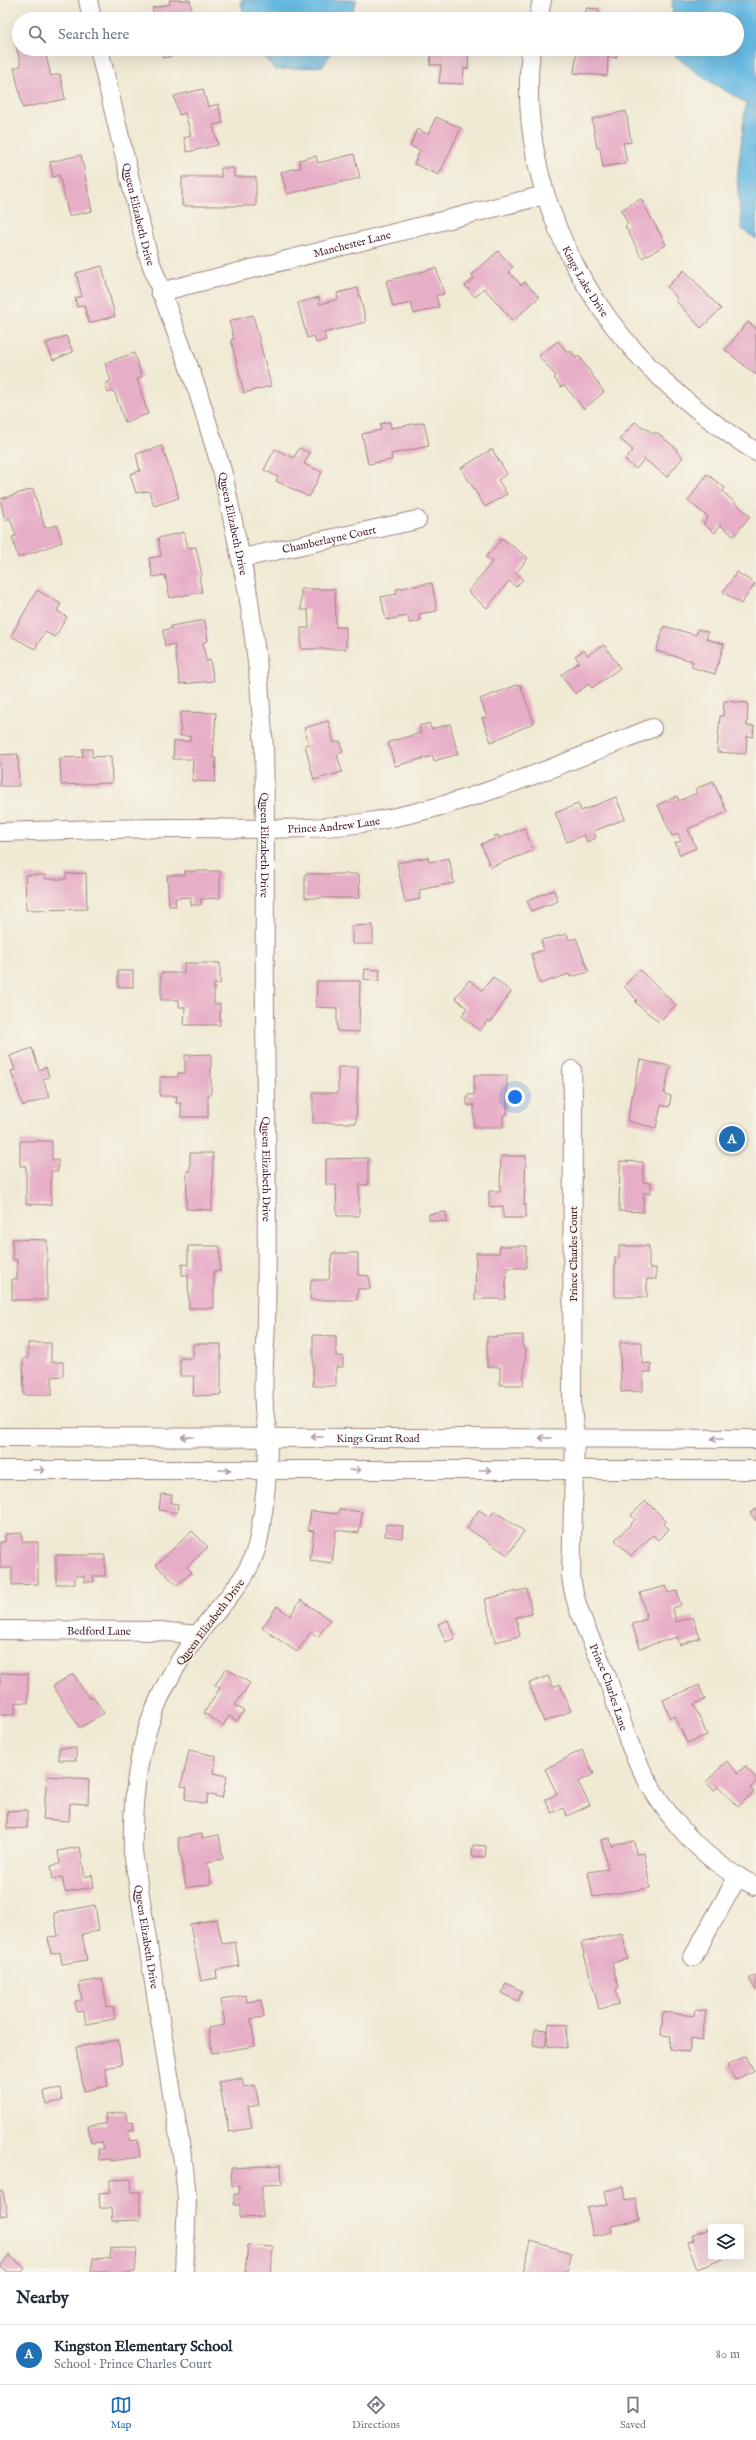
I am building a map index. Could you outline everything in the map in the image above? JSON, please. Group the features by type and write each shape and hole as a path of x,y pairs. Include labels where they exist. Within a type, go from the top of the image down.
{"street":[{"path":"88,0 91,12"},
{"path":"539,12 542,0"},
{"name":"Queen Elizabeth Drive","path":"101,56 148,255 160,292 198,392 222,474 242,558 258,670 264,748 267,1270 264,1408 268,1437 267,1470 260,1537 251,1563 238,1588 198,1634 172,1674 145,1732 137,1769 132,1814 133,1852 184,2168 187,2198 184,2272"},
{"name":"Kings Lake Drive","path":"530,56 528,73 530,119 535,158 545,195 558,232 575,266 603,311 632,348 664,382 699,412 756,452"},
{"name":"Manchester Lane","path":"160,292 545,195"},
{"name":"Chamberlayne Court","path":"242,558 417,520"},
{"name":"Prince Andrew Lane","path":"0,832 129,828 324,827 368,822 419,812 474,795 652,728"},
{"name":"Prince Charles Court","path":"572,1070 574,1096 572,1407 575,1438"},
{"name":"Kings Grant Road","path":"0,1437 756,1439"},
{"name":"Prince Charles Lane","path":"575,1438 571,1576 574,1594 580,1617 605,1673 630,1746 651,1788 683,1831 702,1850 738,1876 756,1886"},
{"path":"0,1470 756,1470"},
{"name":"Bedford Lane","path":"0,1630 159,1631 198,1634"},
{"path":"693,1957 738,1876"}],"water":[{"path":"241,0 357,0 352,12 243,12"},
{"path":"672,0 756,0 756,239 742,229 737,179 746,103 704,78 675,56 744,56 744,12 673,12"},
{"path":"264,56 329,56 323,66 275,70"}],"building":[{"path":"169,0 190,0 192,11 153,12 152,8 170,4"},
{"path":"587,8 599,9 599,12 586,12"},
{"path":"19,56 46,56 51,76 60,74 65,99 23,108 14,68 21,66"},
{"path":"431,56 469,56 468,69 464,68 463,84 439,83 441,65 430,65"},
{"path":"576,56 616,56 616,58 608,57 607,76 574,73"},
{"path":"203,89 208,107 218,104 223,123 213,125 218,145 187,152 184,138 191,136 185,113 179,115 174,96"},
{"path":"626,111 631,142 623,143 627,163 603,167 600,148 597,148 592,119"},
{"path":"436,117 461,128 439,175 414,164 420,150 410,146 417,129 428,134"},
{"path":"354,154 360,178 287,194 281,172 301,167 299,160 316,156 318,163"},
{"path":"81,155 92,211 69,216 59,175 53,177 50,162"},
{"path":"221,168 234,168 234,177 256,177 256,206 182,206 182,177 221,177"},
{"path":"641,199 666,245 642,258 625,226 628,224 621,210"},
{"path":"498,251 513,267 508,271 521,285 525,282 539,297 513,321 484,288 475,297 465,286 474,278 472,275"},
{"path":"102,266 115,316 89,323 84,305 77,307 75,298 82,296 76,273"},
{"path":"436,268 444,294 436,296 439,307 414,314 411,303 393,307 386,281"},
{"path":"684,270 721,309 701,328 676,301 678,299 667,287"},
{"path":"358,288 366,322 324,333 326,340 316,343 314,336 307,338 298,303 319,297 320,304 338,299 337,293"},
{"path":"253,315 271,386 244,393 231,340 234,339 229,321"},
{"path":"748,322 756,328 756,375 725,350"},
{"path":"66,336 73,352 53,360 46,343"},
{"path":"558,341 568,353 571,351 576,358 579,356 604,392 584,409 564,385 561,387 554,378 556,376 539,356"},
{"path":"134,353 142,377 137,379 148,414 125,422 114,391 108,393 105,384 111,381 105,363"},
{"path":"390,422 391,428 424,422 429,446 391,454 392,460 368,464 362,434 381,430 380,424"},
{"path":"635,422 654,434 656,432 677,449 676,451 683,457 667,477 644,459 636,469 625,460 633,450 620,439"},
{"path":"162,446 179,498 154,506 149,491 136,493 130,474 140,471 136,454"},
{"path":"299,448 310,453 304,464 322,472 309,497 276,481 278,477 264,470 275,449 294,458"},
{"path":"492,449 507,474 498,480 507,494 485,507 461,468"},
{"path":"707,474 725,488 723,492 750,516 734,536 720,525 715,533 703,524 708,517 688,501"},
{"path":"33,489 45,528 57,525 62,542 18,558 12,537 16,536 10,518 5,520 0,499"},
{"path":"184,532 188,548 196,547 202,576 199,577 202,592 170,598 165,575 153,577 149,558 161,556 158,538"},
{"path":"502,538 528,558 516,573 523,579 516,587 509,581 487,608 468,592 492,562 486,557"},
{"path":"737,572 755,584 741,604 723,592"},
{"path":"432,583 437,611 419,614 420,621 409,623 408,616 386,620 381,597 397,594 396,589"},
{"path":"301,589 335,589 336,627 346,627 346,649 301,649 301,628 309,628 308,610 301,610"},
{"path":"37,590 61,604 57,611 67,617 55,637 45,632 35,649 11,636"},
{"path":"205,620 208,641 203,642 206,661 210,660 214,681 180,684 174,644 165,646 163,630 171,629 171,626"},
{"path":"664,626 696,635 698,629 708,632 706,639 724,644 715,674 691,667 693,661 656,651"},
{"path":"604,645 620,668 592,688 589,684 575,694 561,675 579,662 575,656 584,650 588,655"},
{"path":"520,684 534,723 491,742 482,718 487,717 480,699"},
{"path":"724,701 748,703 747,726 754,726 753,737 747,736 746,754 717,752 720,716 723,716"},
{"path":"181,712 216,713 213,758 216,758 215,782 192,781 193,759 173,759 174,741 190,741 190,736 180,736"},
{"path":"328,721 334,743 340,741 343,752 337,754 342,772 314,780 305,745 309,744 304,728"},
{"path":"429,723 431,729 450,724 458,754 434,761 433,756 395,766 388,742 421,733 419,726"},
{"path":"82,749 92,749 92,757 111,756 112,783 61,785 60,758 83,757"},
{"path":"18,754 19,786 0,786 0,755"},
{"path":"713,781 727,812 688,829 696,848 680,855 675,843 681,841 678,834 672,836 658,805 677,796 679,801 697,793 695,789"},
{"path":"616,797 625,819 594,831 596,838 587,842 584,835 567,842 555,813 578,804 581,811"},
{"path":"525,828 533,851 490,867 481,844 495,839 494,836 498,835 499,838"},
{"path":"428,857 429,862 449,858 454,883 419,890 420,899 405,902 397,863"},
{"path":"185,871 220,871 220,898 201,899 201,905 191,905 191,897 175,898 176,906 169,906 167,875 185,875"},
{"path":"86,873 87,909 26,910 25,875 45,875 46,879 66,879 66,874"},
{"path":"305,874 359,874 360,898 305,898"},
{"path":"554,890 558,901 531,911 527,900"},
{"path":"373,925 373,944 352,944 352,926"},
{"path":"567,934 569,940 576,938 589,972 570,977 569,974 540,984 531,954 544,950 541,940"},
{"path":"184,963 220,963 220,984 214,984 214,1004 220,1004 220,1025 184,1025 185,1007 179,1007 179,1000 161,1000 161,973 184,973"},
{"path":"365,969 380,970 379,981 364,979"},
{"path":"640,970 676,1005 659,1022 635,1002 637,1000 624,986"},
{"path":"118,971 133,971 133,987 118,987"},
{"path":"493,977 511,992 491,1022 488,1020 480,1031 462,1016 467,1008 455,998 469,980 482,990"},
{"path":"317,981 360,981 359,1032 337,1031 337,1008 316,1007"},
{"path":"32,1048 39,1070 46,1067 49,1077 43,1079 49,1097 23,1106 11,1071 15,1070 10,1056"},
{"path":"211,1054 211,1095 208,1095 208,1117 181,1117 181,1103 176,1103 177,1096 160,1096 160,1077 178,1077 178,1073 185,1073 185,1055"},
{"path":"640,1060 670,1066 664,1094 671,1096 669,1107 661,1105 656,1128 627,1121"},
{"path":"338,1067 358,1067 356,1123 313,1123 313,1093 338,1093"},
{"path":"474,1075 507,1075 507,1115 503,1115 503,1127 474,1127 474,1105 467,1105 467,1095 474,1095"},
{"path":"20,1141 52,1141 52,1160 58,1160 58,1171 51,1171 51,1205 26,1204 26,1166 20,1166"},
{"path":"190,1153 213,1153 212,1210 186,1209 187,1171 190,1171"},
{"path":"501,1156 526,1156 524,1205 526,1204 526,1218 503,1218 503,1206 489,1207 489,1191 500,1191"},
{"path":"368,1158 368,1185 359,1185 359,1216 337,1216 336,1185 326,1185 326,1159"},
{"path":"620,1161 643,1162 643,1182 651,1183 651,1193 644,1193 643,1212 619,1211"},
{"path":"446,1212 447,1222 429,1220 429,1214"},
{"path":"12,1239 47,1240 47,1300 12,1300 12,1279 17,1279 17,1260 13,1260"},
{"path":"188,1246 220,1246 220,1271 214,1271 214,1308 189,1308 188,1275 182,1275 182,1264 188,1265"},
{"path":"500,1246 526,1246 526,1268 507,1268 505,1299 475,1299 476,1253 499,1253"},
{"path":"619,1246 649,1246 649,1268 656,1268 656,1279 647,1279 647,1297 615,1297 615,1257 619,1258"},
{"path":"332,1253 358,1253 358,1275 369,1276 370,1289 358,1289 357,1300 310,1300 311,1280 329,1280"},
{"path":"313,1335 336,1336 336,1356 343,1356 343,1367 336,1367 336,1386 313,1386"},
{"path":"523,1335 523,1348 526,1348 523,1385 500,1385 500,1367 487,1367 487,1337"},
{"path":"620,1342 642,1342 642,1364 651,1363 651,1372 643,1372 643,1391 621,1392"},
{"path":"28,1343 51,1343 51,1362 63,1362 63,1376 52,1377 52,1395 24,1395 23,1359 28,1358"},
{"path":"193,1344 221,1344 221,1395 193,1396 194,1376 180,1376 180,1358 193,1358"},
{"path":"161,1494 172,1495 171,1503 178,1504 177,1513 159,1510"},
{"path":"646,1501 666,1521 664,1524 669,1529 658,1540 653,1535 631,1556 615,1540 635,1520 631,1515"},
{"path":"339,1509 362,1512 359,1533 336,1530 332,1563 310,1560 314,1531 308,1530 311,1511 338,1514"},
{"path":"756,1509 756,1521 750,1513"},
{"path":"479,1510 490,1517 494,1511 524,1531 508,1555 467,1528"},
{"path":"386,1524 403,1526 402,1538 385,1536"},
{"path":"192,1531 208,1547 187,1567 192,1572 177,1585 156,1565"},
{"path":"22,1533 22,1542 38,1542 38,1584 12,1585 12,1568 0,1568 0,1542 5,1542 5,1534"},
{"path":"56,1555 105,1555 105,1576 93,1576 94,1582 84,1582 84,1576 75,1576 75,1584 56,1584"},
{"path":"666,1586 668,1593 677,1591 681,1605 673,1608 676,1622 693,1617 700,1638 680,1645 677,1637 640,1648 632,1624 647,1619 640,1593"},
{"path":"527,1589 532,1614 516,1617 520,1636 495,1642 485,1599"},
{"path":"301,1600 330,1620 318,1637 311,1632 297,1652 262,1628 277,1606 290,1616"},
{"path":"448,1620 455,1638 446,1642 438,1624"},
{"path":"226,1668 250,1683 235,1705 244,1711 237,1721 229,1716 223,1726 204,1713 220,1688 215,1685"},
{"path":"0,1673 28,1674 28,1703 15,1702 15,1715 0,1715"},
{"path":"73,1674 89,1698 93,1696 104,1713 80,1728 53,1686"},
{"path":"548,1676 553,1687 560,1684 571,1711 544,1722 529,1683"},
{"path":"699,1685 705,1700 694,1704 707,1735 687,1743 675,1716 670,1718 663,1700"},
{"path":"59,1748 76,1748 76,1760 59,1760"},
{"path":"189,1750 216,1756 213,1773 227,1776 222,1798 208,1794 206,1804 185,1799 187,1787 181,1786"},
{"path":"582,1750 594,1774 578,1782 590,1805 567,1816 563,1808 552,1813 545,1800 557,1794 545,1769"},
{"path":"727,1761 738,1773 745,1766 756,1778 756,1782 750,1788 754,1792 738,1807 718,1786 714,1791 706,1782"},
{"path":"47,1776 89,1779 88,1804 70,1803 69,1821 43,1819"},
{"path":"27,1810 27,1828 7,1829 7,1811"},
{"path":"202,1834 202,1838 219,1835 223,1859 207,1862 211,1884 186,1888 178,1838"},
{"path":"610,1838 612,1847 614,1844 634,1841 636,1854 644,1853 650,1888 593,1897 588,1872 608,1869 601,1840"},
{"path":"473,1845 486,1846 485,1857 472,1856"},
{"path":"80,1847 85,1877 92,1875 94,1887 65,1892 62,1877 53,1879 51,1866 60,1864 58,1851"},
{"path":"95,1905 99,1931 82,1934 87,1960 62,1964 60,1952 51,1954 48,1937 58,1936 54,1913"},
{"path":"217,1919 222,1944 235,1942 239,1966 216,1970 217,1978 201,1981 190,1924"},
{"path":"622,1933 628,1959 612,1963 619,1988 616,1989 619,2004 599,2009 581,1943"},
{"path":"756,1975 756,1991 749,1979"},
{"path":"102,1979 107,2008 113,2007 115,2019 86,2024 84,2011 77,2012 75,2001 82,2000 79,1983"},
{"path":"506,1983 522,1991 518,2001 502,1993"},
{"path":"246,1995 247,2002 261,2000 264,2017 251,2019 255,2046 212,2053 208,2028 225,2025 221,1999"},
{"path":"695,2010 706,2011 702,2040 691,2038 689,2052 670,2049 671,2036 661,2035 663,2012 694,2016"},
{"path":"549,2023 567,2025 566,2048 547,2046"},
{"path":"535,2029 547,2030 545,2047 533,2045"},
{"path":"118,2040 122,2065 105,2068 108,2086 84,2091 76,2047"},
{"path":"745,2056 753,2071 735,2080 727,2065"},
{"path":"242,2078 244,2087 255,2085 259,2105 248,2107 252,2128 229,2132 219,2082"},
{"path":"60,2088 62,2101 46,2104 44,2091"},
{"path":"126,2112 127,2123 133,2122 134,2131 128,2131 130,2141 138,2140 140,2157 111,2161 111,2159 99,2160 98,2149 103,2149 102,2142 91,2143 88,2126 106,2124 105,2114"},
{"path":"281,2165 282,2184 262,2185 262,2217 240,2218 240,2205 234,2205 234,2194 239,2194 239,2186 232,2186 231,2168"},
{"path":"131,2179 132,2192 140,2192 140,2220 112,2221 111,2208 100,2208 99,2193 110,2192 110,2180"},
{"path":"623,2187 625,2201 636,2199 640,2220 611,2226 612,2232 593,2236 587,2208 608,2204 605,2191"},
{"path":"3,2191 7,2215 0,2216 0,2192"},
{"path":"708,2229 708,2260 720,2260 697,2269 687,2242 693,2240 691,2236"},
{"path":"531,2241 572,2253 567,2272 523,2272"},
{"path":"248,2245 273,2247 271,2272 245,2272"},
{"path":"111,2247 137,2249 135,2272 91,2272 93,2258 110,2259"},
{"path":"9,2255 25,2268 22,2272 7,2272 0,2266"}],"place":[{"name":"Kingston Elementary School","path":"732,1139"}]}
